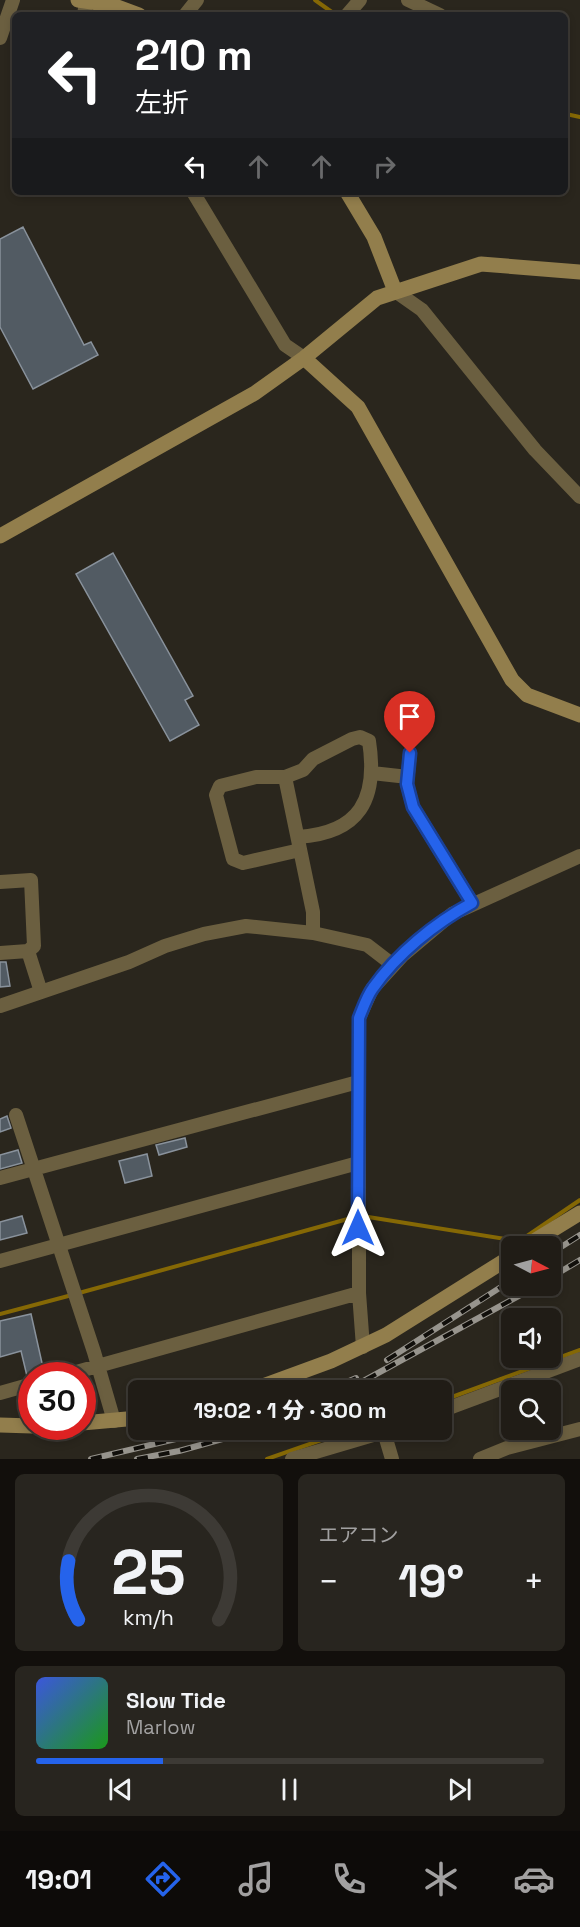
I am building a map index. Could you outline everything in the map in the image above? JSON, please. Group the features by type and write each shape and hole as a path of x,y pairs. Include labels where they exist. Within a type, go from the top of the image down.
{"street":[{"path":"0,38 14,0"},
{"path":"187,12 197,0"},
{"path":"350,12 360,0"},
{"path":"408,0 434,12"},
{"path":"83,5 109,2 132,12"},
{"path":"195,195 285,345 358,407 512,680 527,695 580,716"},
{"path":"349,195 374,237 395,291 422,310 535,450 580,497"},
{"path":"0,536 246,399 303,358 377,298 481,264 580,272"},
{"path":"360,736 369,741 372,773 368,798 343,828 243,862 232,859 216,795 220,786 256,777 285,777 303,771 322,754 360,736"},
{"path":"410,753 408,777 413,807 472,903"},
{"path":"372,773 408,777"},
{"path":"285,777 313,912 313,933"},
{"path":"363,1347 359,1293 359,1018 372,989 393,965 452,914 580,856"},
{"path":"0,883 31,880 33,946 28,951 0,953"},
{"path":"0,1006 204,934 246,926 313,933 367,945 393,965"},
{"path":"28,951 41,992"},
{"path":"0,1178 358,1082"},
{"path":"16,1115 114,1421"},
{"path":"0,1261 358,1163"},
{"path":"543,1236 580,1214"},
{"path":"278,1380 363,1347 386,1335 501,1263"},
{"path":"97,1366 359,1293"},
{"path":"452,1407 580,1359"},
{"path":"0,1393 18,1388"},
{"path":"96,1422 128,1419"},
{"path":"0,1425 18,1426"},
{"path":"480,1459 507,1448 580,1429"},
{"path":"292,1459 350,1440"},
{"path":"389,1440 392,1459"}],"building":[{"path":"23,227 84,345 91,342 98,355 33,389 0,327 0,239"},
{"path":"113,553 193,696 185,700 199,725 170,741 76,574"},
{"path":"0,962 6,962 10,986 0,987"},
{"path":"7,1116 11,1128 0,1132 0,1119"},
{"path":"185,1138 187,1147 159,1155 156,1145"},
{"path":"18,1150 22,1163 0,1169 0,1155"},
{"path":"147,1154 152,1176 125,1183 119,1161"},
{"path":"22,1216 27,1233 0,1240 0,1222"},
{"path":"31,1314 42,1362 24,1362 21,1351 0,1357 0,1321"}],"waterway":[{"path":"315,0 332,12"},
{"path":"568,114 580,117"},
{"path":"362,1216 512,1240 527,1236 580,1200"},
{"path":"79,1293 355,1217"},
{"path":"0,1314 72,1295"},
{"path":"452,1397 580,1350"},
{"path":"267,1459 321,1440"}],"railway":[{"path":"561,1247 580,1235"},
{"path":"561,1271 580,1260"},
{"path":"387,1360 501,1287"},
{"path":"365,1380 519,1296"},
{"path":"351,1380 356,1378"},
{"path":"91,1459 172,1440"},
{"path":"137,1459 219,1440"}],"route":[{"path":"358,1228 357,1049 359,1018 372,989 402,956 452,914 472,903 413,807 407,784 410,753"}]}
